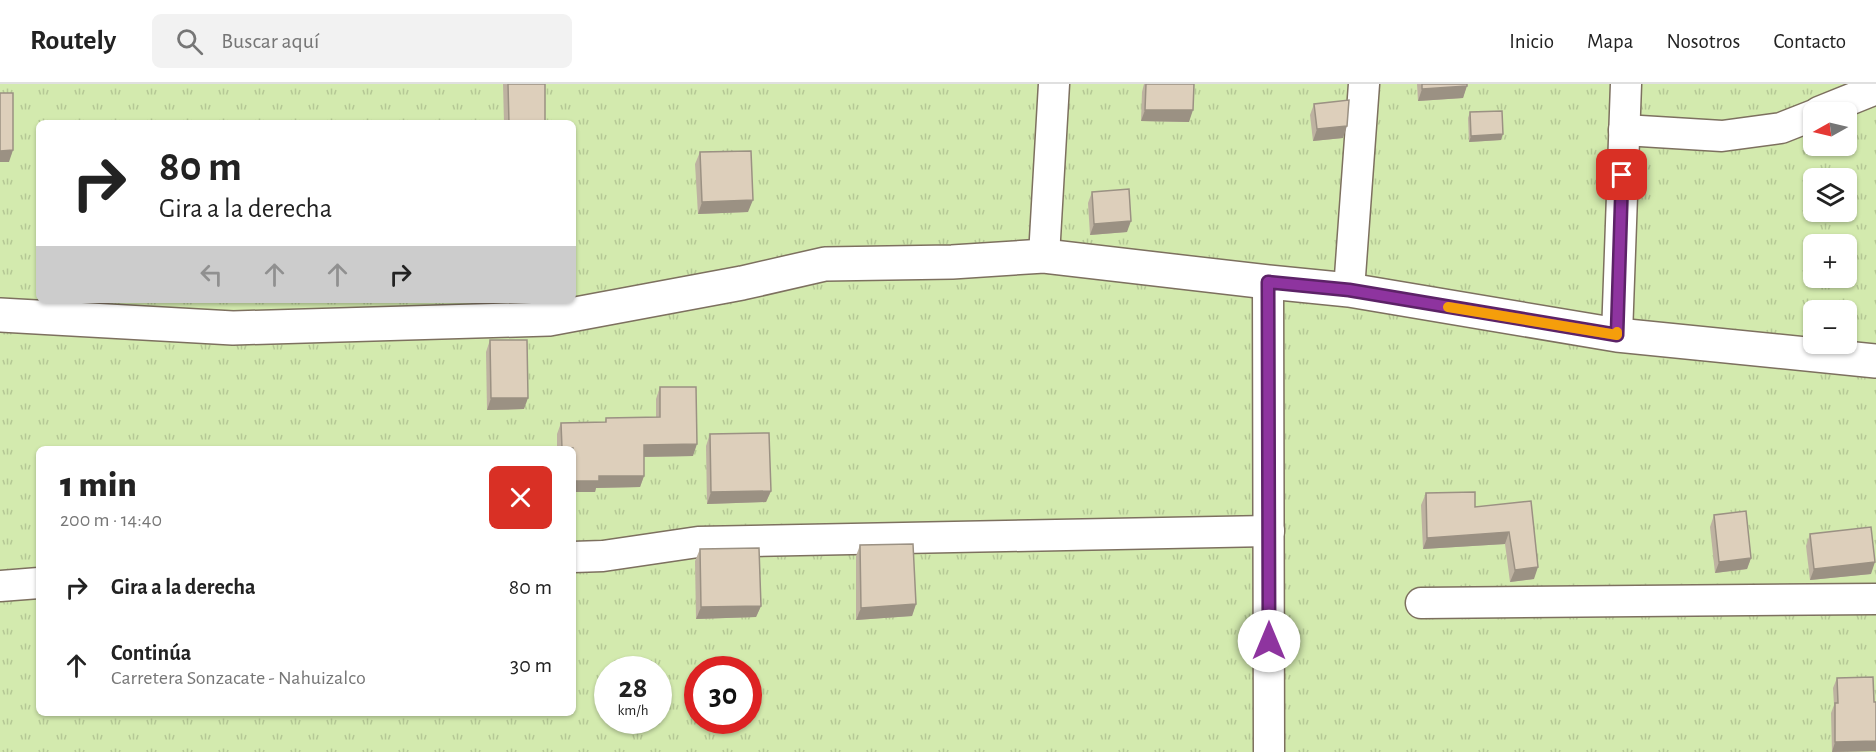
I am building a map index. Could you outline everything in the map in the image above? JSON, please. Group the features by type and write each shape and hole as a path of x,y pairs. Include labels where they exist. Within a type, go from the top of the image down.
{"street":[{"path":"1044,256 1054,84"},
{"path":"1349,290 1364,84"},
{"path":"1617,335 1626,84"},
{"path":"1844,102 1876,89"},
{"path":"1624,130 1722,136 1781,128 1803,119"},
{"path":"0,315 233,328 549,319 742,283 825,264 952,262 1044,256 1349,290 1617,335 1876,361"},
{"path":"1268,282 1269,752"},
{"path":"576,557 603,556 698,542 1269,531"},
{"path":"0,586 36,583"},
{"path":"1421,603 1876,599"}],"green space":[{"path":"0,84 1876,84 1876,752 0,752"}],"building":[{"path":"508,84 545,84 545,120 509,120"},
{"path":"1146,84 1194,84 1193,110 1145,110"},
{"path":"1422,84 1467,84 1467,86 1422,89"},
{"path":"0,93 13,93 13,150 0,151"},
{"path":"1349,100 1347,126 1317,129 1314,104"},
{"path":"1502,111 1503,134 1471,136 1470,112"},
{"path":"751,151 753,200 702,202 700,152"},
{"path":"1129,189 1131,221 1094,224 1092,192"},
{"path":"490,340 527,340 528,398 491,398"},
{"path":"660,387 696,387 697,444 644,445 644,476 599,476 599,481 576,481 576,446 562,446 561,423 606,422 606,418 660,417"},
{"path":"769,433 771,491 711,492 710,434"},
{"path":"1475,492 1475,507 1531,501 1538,567 1515,570 1509,532 1427,538 1426,493"},
{"path":"1746,511 1751,558 1719,562 1714,515"},
{"path":"1871,527 1875,562 1814,569 1810,534"},
{"path":"913,544 916,604 861,608 860,545"},
{"path":"759,548 761,606 701,607 700,549"},
{"path":"1873,677 1874,702 1876,702 1876,741 1835,742 1837,678"}],"slow traffic":[{"path":"1448,307 1617,335 1617,332"}],"route":[{"path":"1269,641 1268,282 1349,290 1617,335 1622,175"}]}
